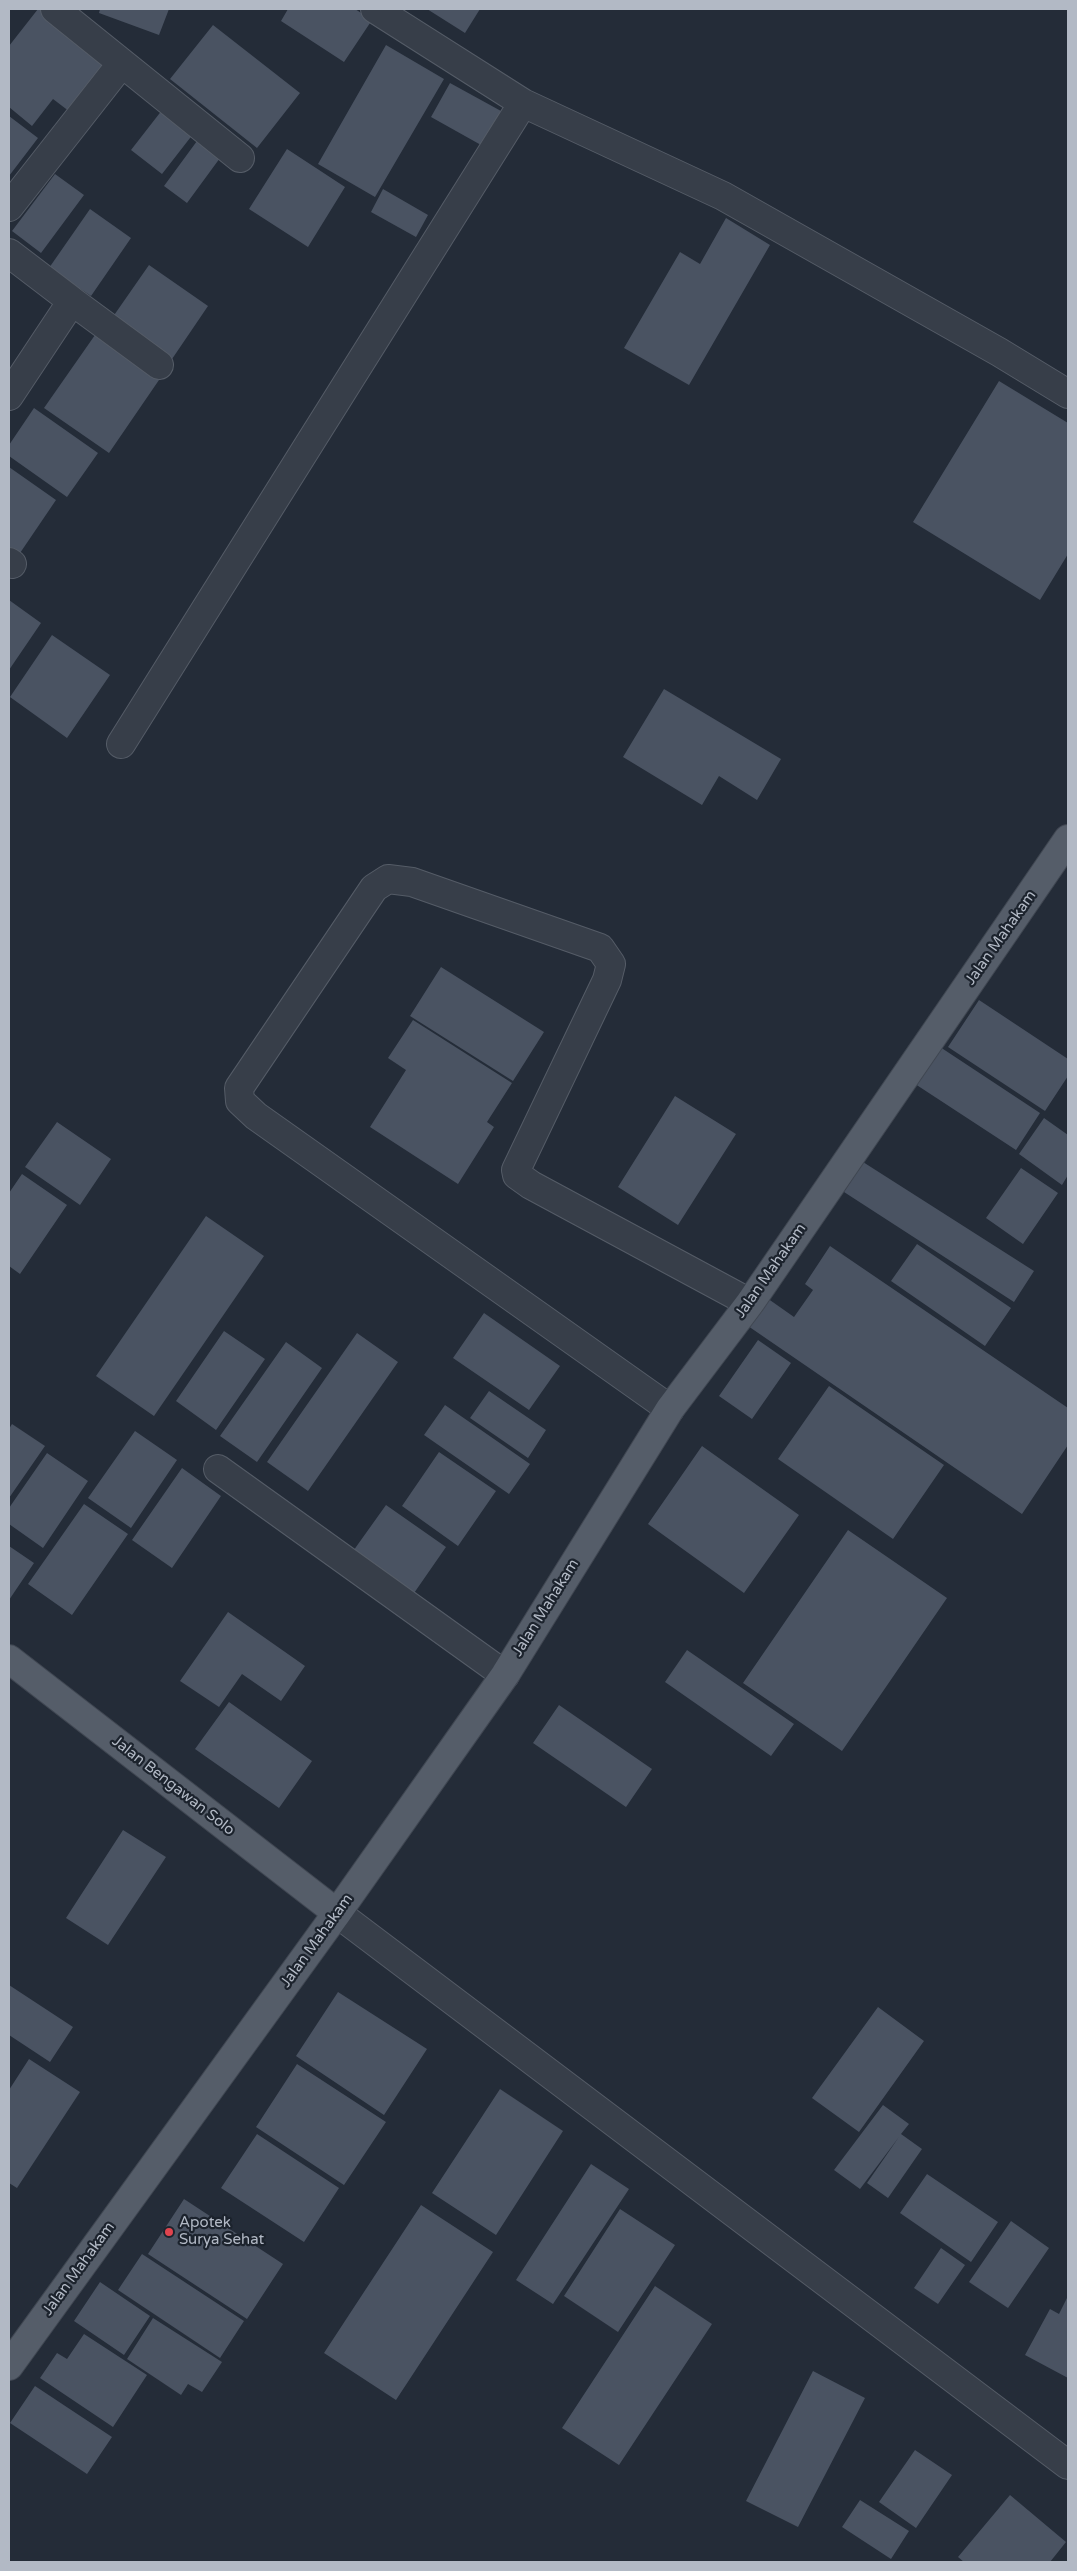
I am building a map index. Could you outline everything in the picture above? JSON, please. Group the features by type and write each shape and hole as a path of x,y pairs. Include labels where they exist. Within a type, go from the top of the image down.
{"main road":[{"name":"Jalan Mahakam","path":"9,2366 337,1913 504,1675 670,1409 750,1303 1068,839"},
{"name":"Jalan Bengawan Solo","path":"9,1660 337,1913"}],"street":[{"path":"55,9 240,158"},
{"path":"374,9 523,103 723,196 999,352 1068,394"},
{"path":"9,207 122,63"},
{"path":"122,744 523,103"},
{"path":"9,253 159,365"},
{"path":"9,396 72,301"},
{"path":"670,1409 256,1116 240,1101 239,1088 374,888 388,879 412,882 600,948 611,964 607,980 516,1170 517,1175 531,1186 750,1303"},
{"path":"218,1469 504,1675"},
{"path":"337,1913 1068,2465"}],"building":[{"path":"38,9 45,9 114,61 74,115 53,99 32,126 9,107 9,46"},
{"path":"100,9 169,9 159,35 99,13"},
{"path":"288,9 355,9 372,20 344,62 281,21"},
{"path":"427,9 480,9 465,33"},
{"path":"213,25 300,93 257,148 170,79"},
{"path":"386,45 444,79 375,197 318,164"},
{"path":"450,83 501,111 481,145 431,117"},
{"path":"166,105 197,129 162,174 131,150"},
{"path":"9,116 38,138 9,176"},
{"path":"197,141 220,158 187,203 164,186"},
{"path":"287,149 345,187 308,247 249,209"},
{"path":"55,174 84,195 41,253 12,231"},
{"path":"383,189 428,215 416,237 371,212"},
{"path":"90,209 131,238 91,296 49,268"},
{"path":"726,218 770,245 689,385 624,348 680,252 700,264"},
{"path":"149,265 208,306 170,362 110,321"},
{"path":"95,335 159,380 109,453 44,408"},
{"path":"999,381 1068,423 1068,554 1040,600 913,522"},
{"path":"34,408 98,453 67,497 9,456 9,445"},
{"path":"9,467 56,500 18,556 9,550"},
{"path":"9,600 41,623 9,670"},
{"path":"52,635 110,675 67,738 10,697"},
{"path":"664,689 781,759 757,800 719,776 702,805 623,757"},
{"path":"441,967 544,1032 513,1081 410,1016"},
{"path":"979,1000 1068,1059 1068,1076 1045,1111 948,1047"},
{"path":"413,1020 512,1083 487,1122 494,1127 458,1184 370,1127 406,1070 388,1058"},
{"path":"934,1043 1040,1113 1016,1150 909,1080"},
{"path":"675,1096 736,1134 678,1225 618,1187"},
{"path":"1044,1118 1068,1135 1068,1175 1062,1185 1019,1154"},
{"path":"57,1122 111,1159 80,1205 25,1167"},
{"path":"863,1162 1034,1271 1014,1302 844,1192"},
{"path":"1021,1168 1058,1193 1023,1244 986,1218"},
{"path":"22,1174 67,1205 20,1274 9,1266 9,1193"},
{"path":"206,1216 264,1256 154,1416 96,1376"},
{"path":"917,1244 1011,1308 985,1346 891,1281"},
{"path":"830,1246 1068,1408 1068,1445 1022,1514 748,1326 767,1298 794,1317 813,1290 805,1284"},
{"path":"484,1313 560,1366 529,1410 453,1358"},
{"path":"224,1331 265,1359 216,1430 176,1401"},
{"path":"357,1333 398,1362 308,1491 267,1462"},
{"path":"758,1340 791,1363 752,1419 719,1396"},
{"path":"286,1342 322,1368 257,1462 220,1436"},
{"path":"829,1386 944,1465 893,1539 778,1459"},
{"path":"489,1391 546,1430 528,1458 470,1418"},
{"path":"445,1405 530,1464 509,1494 424,1435"},
{"path":"12,1424 45,1446 9,1498 9,1429"},
{"path":"135,1431 177,1460 131,1528 88,1498"},
{"path":"702,1446 799,1515 744,1593 648,1524"},
{"path":"439,1452 496,1491 458,1546 402,1506"},
{"path":"47,1453 88,1481 43,1548 9,1524 9,1508"},
{"path":"182,1468 221,1496 172,1568 132,1540"},
{"path":"84,1504 128,1534 72,1615 28,1584"},
{"path":"386,1505 446,1547 412,1596 351,1554"},
{"path":"848,1530 947,1598 842,1751 743,1683"},
{"path":"9,1546 34,1563 9,1600"},
{"path":"228,1612 305,1666 281,1701 242,1674 219,1707 180,1681"},
{"path":"687,1650 794,1724 771,1756 665,1682"},
{"path":"229,1702 312,1761 279,1808 195,1749"},
{"path":"559,1705 652,1769 626,1807 533,1743"},
{"path":"123,1830 166,1857 108,1945 66,1918"},
{"path":"9,1985 73,2027 50,2062 9,2035"},
{"path":"338,1992 427,2049 384,2115 296,2056"},
{"path":"878,2007 924,2041 859,2132 812,2098"},
{"path":"29,2059 80,2092 17,2188 9,2183 9,2090"},
{"path":"297,2064 386,2122 344,2185 256,2127"},
{"path":"500,2089 563,2131 496,2235 432,2193"},
{"path":"883,2105 909,2124 901,2134 922,2149 888,2198 867,2183 899,2137 860,2189 834,2170"},
{"path":"257,2134 339,2188 304,2242 221,2188"},
{"path":"591,2164 629,2189 553,2304 516,2280"},
{"path":"927,2174 998,2222 971,2262 900,2213"},
{"path":"184,2199 283,2264 247,2319 148,2254"},
{"path":"421,2205 493,2252 396,2400 324,2353"},
{"path":"620,2209 675,2245 618,2332 564,2296"},
{"path":"1011,2221 1049,2248 1008,2308 969,2282"},
{"path":"941,2248 965,2265 938,2304 914,2288"},
{"path":"142,2254 244,2321 220,2358 118,2290"},
{"path":"100,2282 150,2316 124,2355 74,2321"},
{"path":"655,2286 712,2324 619,2465 562,2428"},
{"path":"1068,2296 1068,2378 1025,2355 1050,2309 1059,2314"},
{"path":"153,2318 222,2362 202,2392 188,2384 181,2395 127,2359"},
{"path":"84,2334 147,2375 113,2427 40,2378 57,2353 67,2359"},
{"path":"813,2371 865,2398 798,2527 746,2501"},
{"path":"35,2386 112,2437 87,2474 10,2423"},
{"path":"915,2450 952,2475 916,2528 879,2502"},
{"path":"1010,2495 1066,2542 1050,2562 964,2562 958,2557"},
{"path":"860,2500 909,2531 891,2559 842,2527"}],"place":[{"name":"Apotek Surya Sehat","path":"169,2232"}]}
